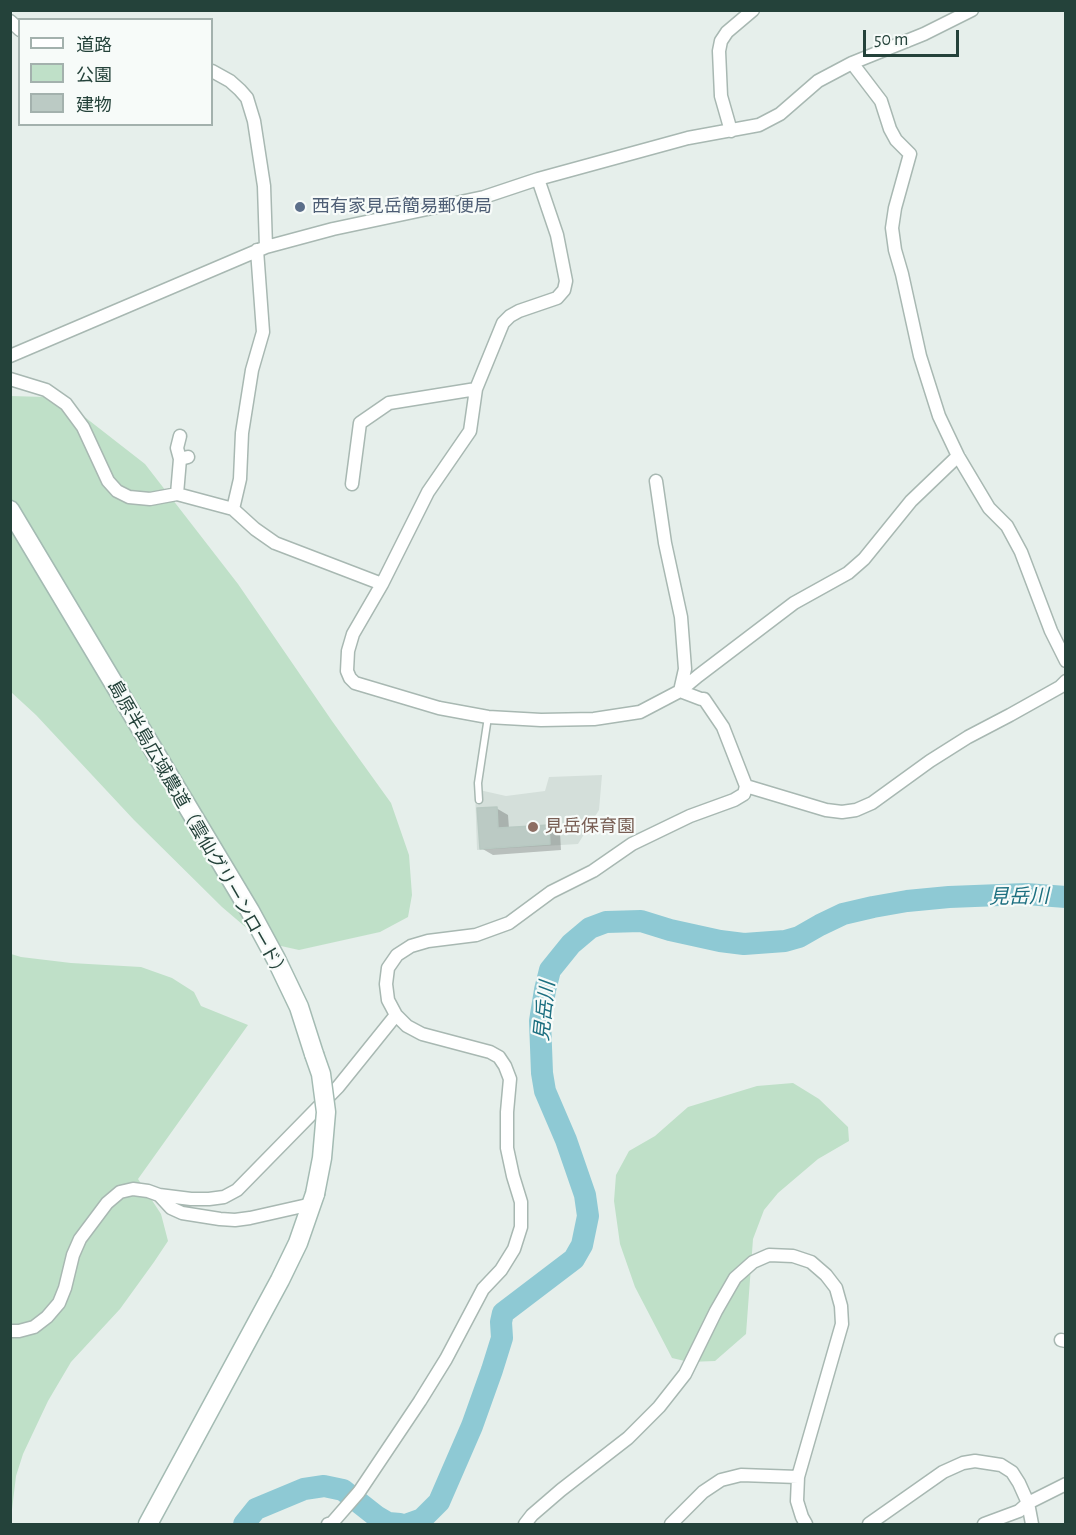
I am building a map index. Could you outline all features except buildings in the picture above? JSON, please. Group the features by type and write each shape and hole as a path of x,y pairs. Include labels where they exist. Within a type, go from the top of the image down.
{"street":[{"path":"731,131 721,96 719,51 721,41 727,32 753,10"},
{"path":"10,356 262,248 333,229 484,197 538,179 688,138 759,125 780,114 818,81 852,63 924,34 972,10"},
{"path":"852,63 881,101 896,140 910,154 895,208 892,228 920,356 939,416 958,456 989,508 1007,526 1021,552 1065,661"},
{"path":"213,72 230,81 247,98 254,121 264,186 263,332 252,370 243,433 240,479 233,509"},
{"path":"538,179 557,235 566,281 564,290 557,298 519,311 503,323 476,389 470,431 428,492 382,584 353,634 348,651 347,671 355,683 440,708 488,717 541,720 594,719 640,712 680,692 794,603 848,573 864,559 911,501 958,456"},
{"path":"10,378 45,390 66,404 83,428 108,481 117,491 129,497 150,499 177,494 233,509 275,543 382,584"},
{"path":"352,484 360,423 389,403 476,389"},
{"path":"177,494 184,458 177,448 180,436"},
{"path":"656,481 665,543 681,617 685,669 680,692"},
{"name":"島原半島広域農道（雲仙グリーンロード）","path":"10,510 250,911 299,1007 321,1074 326,1112 322,1158 314,1199 298,1243 148,1524"},
{"path":"746,786 826,810 842,812 856,810 872,803 968,737 1060,687 1065,681"},
{"path":"328,1524 355,1497 436,1376 483,1289 501,1270 514,1249 521,1227 521,1202 507,1148 510,1079 505,1066 499,1057 490,1052 422,1034 408,1026 396,1015 388,1000 386,984 388,968 397,955 411,946 428,940 476,935 509,923 550,892 593,871 632,844 690,816 744,794 746,786 723,727 704,699 680,692"},
{"path":"10,1331 34,1327 59,1304 80,1239 106,1203 120,1192 133,1189 190,1199 224,1197 237,1190 338,1087 396,1015"},
{"path":"159,1195 171,1208 182,1213 227,1220 250,1218 314,1199"},
{"path":"525,1524 561,1490 628,1438 659,1407 685,1374 735,1278 753,1262 769,1255 794,1256 810,1262 826,1275 836,1288 841,1306 842,1324 798,1477 797,1501 806,1524"},
{"path":"869,1524 943,1472 963,1463 975,1461 1001,1466 1012,1472 1028,1503 1032,1524"},
{"path":"672,1524 703,1491 721,1480 741,1475 798,1477"},
{"path":"984,1524 1019,1511 1028,1503 1065,1484"}],"lane":[{"path":"479,801 478,783 488,717"}],"shaded area":[{"name":"見岳保育園","path":"602,775 599,810 578,844 477,850 475,789 506,796 545,791 549,777"}],"green space":[{"path":"10,396 46,397 77,411 145,464 238,584 391,803 409,855 412,895 408,917 380,932 299,950 263,942 222,907 134,820 36,715 11,692"},
{"path":"11,954 71,963 141,967 172,978 194,992 201,1006 248,1025 138,1179 161,1214 168,1241 120,1309 71,1362 48,1401 23,1454 16,1476 11,1518"},
{"path":"793,1083 819,1099 848,1127 849,1141 818,1159 778,1193 764,1210 753,1239 746,1334 715,1361 689,1362 672,1358 635,1287 620,1244 614,1201 616,1175 629,1151 655,1136 688,1107 757,1086"}],"waterway":[{"name":"見岳川","path":"408,1524 422,1519 439,1502 472,1426 492,1370 502,1338 503,1313 574,1259 582,1245 588,1216 585,1195 566,1140 545,1091 540,1021 550,970 571,944 590,928 606,922 641,921 670,930 744,944 785,941 799,937 843,914 907,901 1026,894 1066,897"},
{"name":"見岳川","path":"244,1524 256,1509 304,1489 324,1486 343,1490 376,1516 388,1523 400,1524"}],"place":[{"name":"西有家見岳簡易郵便局","path":"300,207"},
{"name":"見岳保育園","path":"533,827"}]}
